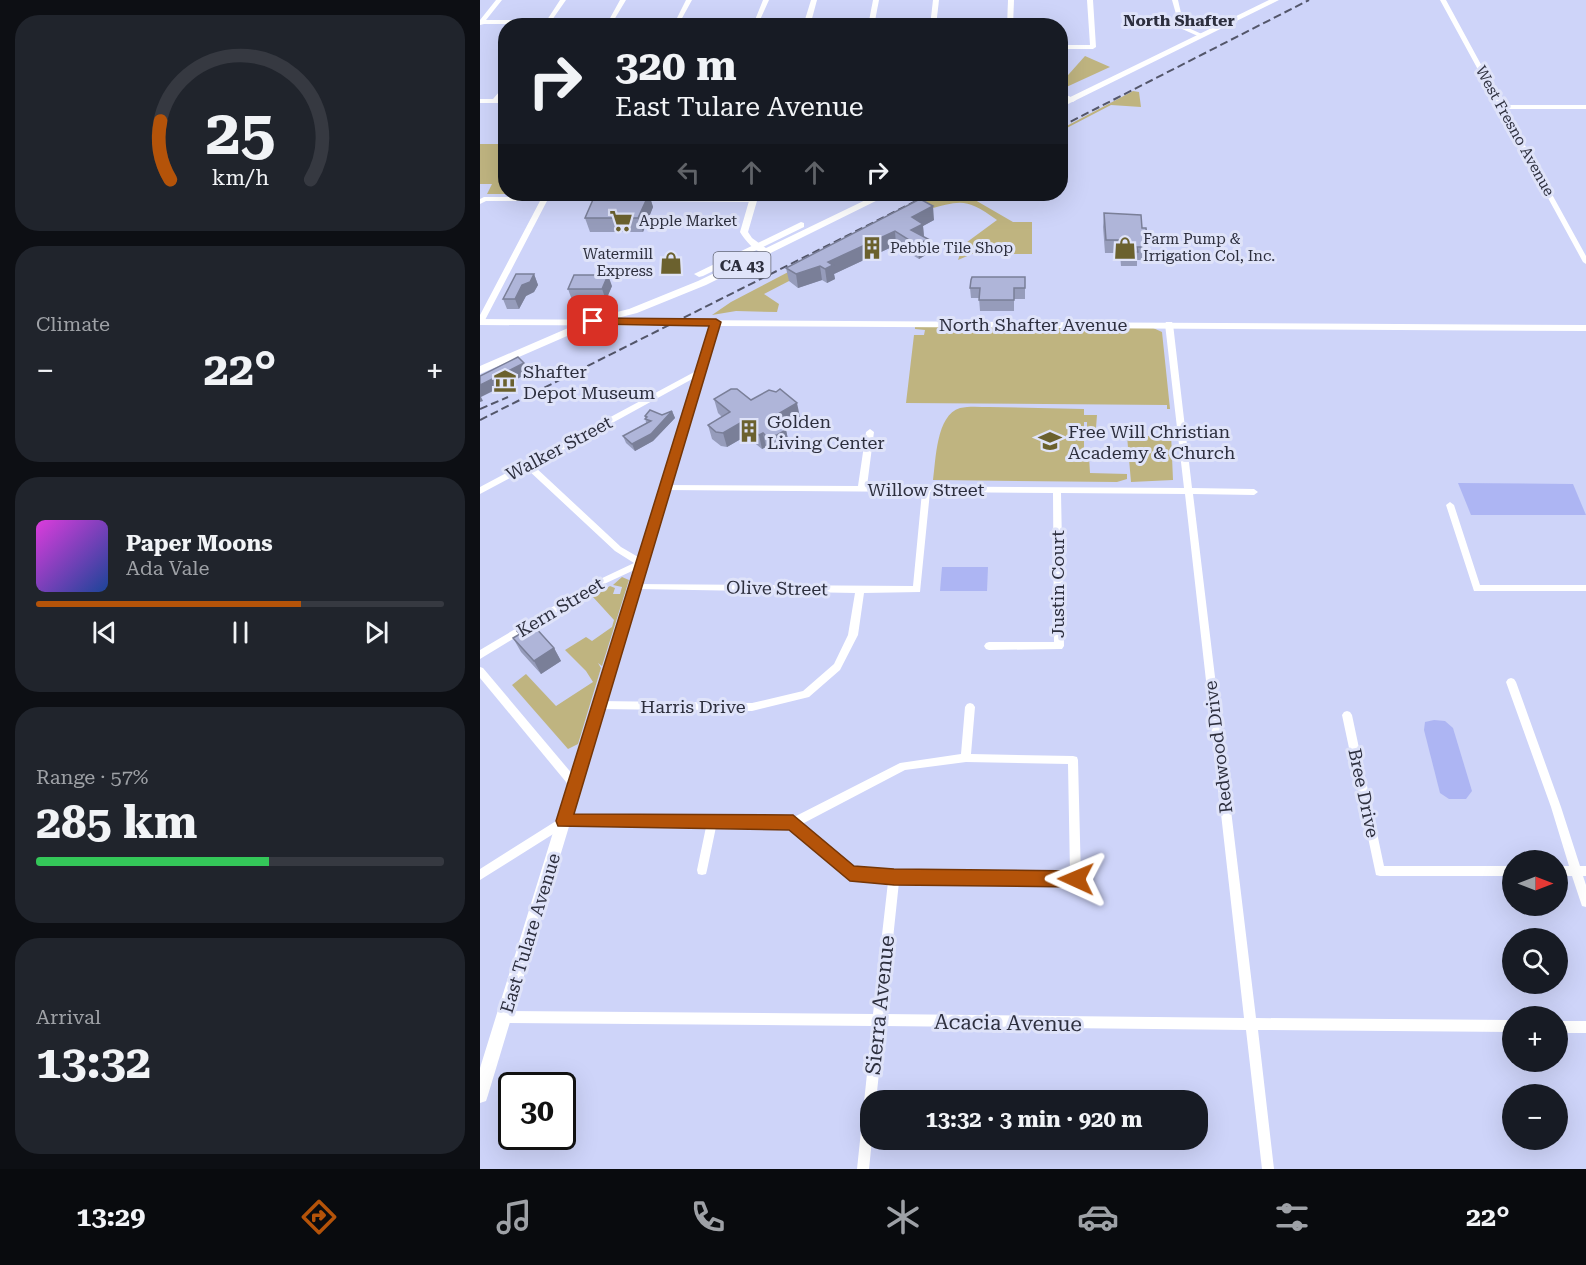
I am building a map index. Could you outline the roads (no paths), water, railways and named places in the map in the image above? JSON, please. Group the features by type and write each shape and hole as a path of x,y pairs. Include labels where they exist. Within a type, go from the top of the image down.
{"main road":[{"path":"809,18 814,0"},
{"path":"1068,93 1259,0"},
{"path":"1068,102 1275,0"},
{"path":"753,201 744,232 762,249"},
{"name":"CA 43","path":"480,370 593,321 633,311 712,279 762,249 853,201"},
{"name":"CA 43","path":"762,249 869,201"},
{"name":"North Shafter Avenue","path":"480,322 1586,328"},
{"name":"East Tulare Avenue","path":"480,1095 483,1070 504,1017 716,322"},
{"path":"711,338 739,323"}],"street":[{"path":"481,24 499,0"},
{"path":"551,18 563,0"},
{"path":"612,18 623,0"},
{"path":"680,18 688,0"},
{"path":"759,18 766,0"},
{"path":"873,18 876,0"},
{"path":"934,18 936,0"},
{"path":"1010,18 1011,0"},
{"path":"1068,47 1093,47 1090,0"},
{"path":"1175,0 1180,24 1192,33 1202,36"},
{"name":"West Fresno Avenue","path":"1443,0 1586,262"},
{"path":"481,24 498,24"},
{"path":"480,101 495,101 498,97"},
{"path":"1068,98 1073,100"},
{"path":"1503,107 1586,108"},
{"path":"482,200 498,199"},
{"path":"480,322 543,201"},
{"name":"Redwood Drive","path":"1169,324 1268,1169"},
{"name":"Walker Street","path":"480,491 701,372"},
{"path":"862,489 870,432"},
{"path":"528,465 618,549 642,563"},
{"name":"Willow Street","path":"666,488 1254,492"},
{"name":"Olive Street","path":"637,586 917,590 926,489"},
{"name":"Justin Court","path":"989,645 1059,646 1057,490"},
{"path":"1450,506 1477,589 1586,588"},
{"name":"Kern Street","path":"480,655 599,583 642,563"},
{"name":"Harris Drive","path":"599,705 752,707 806,694 837,667 854,635 860,589"},
{"path":"480,671 575,785"},
{"path":"1511,682 1581,871 1586,902"},
{"path":"966,758 970,707"},
{"name":"Bree Drive","path":"1347,714 1380,871 1502,871"},
{"path":"480,875 564,821 793,823 904,766 966,758 1073,760 1076,879 894,877 850,873 793,823"},
{"path":"702,870 712,822"},
{"name":"Sierra Avenue","path":"863,1169 894,877"},
{"name":"Acacia Avenue","path":"504,1017 1502,1026"},
{"path":"1568,1027 1586,1027"}],"water":[{"path":"1458,483 1573,484 1586,515 1471,515"},
{"path":"942,567 988,567 987,591 940,591"},
{"path":"1445,721 1453,728 1472,791 1466,799 1449,799 1440,793 1424,730 1425,722"}],"railway":[{"path":"1068,123 1309,0"},
{"path":"480,420 916,201"},
{"path":"480,409 508,397"}],"place":[{"name":"Apple Market","path":"621,221"},
{"name":"Pebble Tile Shop","path":"872,248"},
{"name":"Farm Pump & Irrigation Col, Inc.","path":"1125,248"},
{"name":"Watermill Express","path":"671,263"},
{"name":"Shafter Depot Museum","path":"505,381"},
{"name":"Golden Living Center","path":"749,431"},
{"name":"Free Will Christian Academy & Church","path":"1050,441"}],"district":[{"name":"North Shafter","path":"1179,20"}]}
